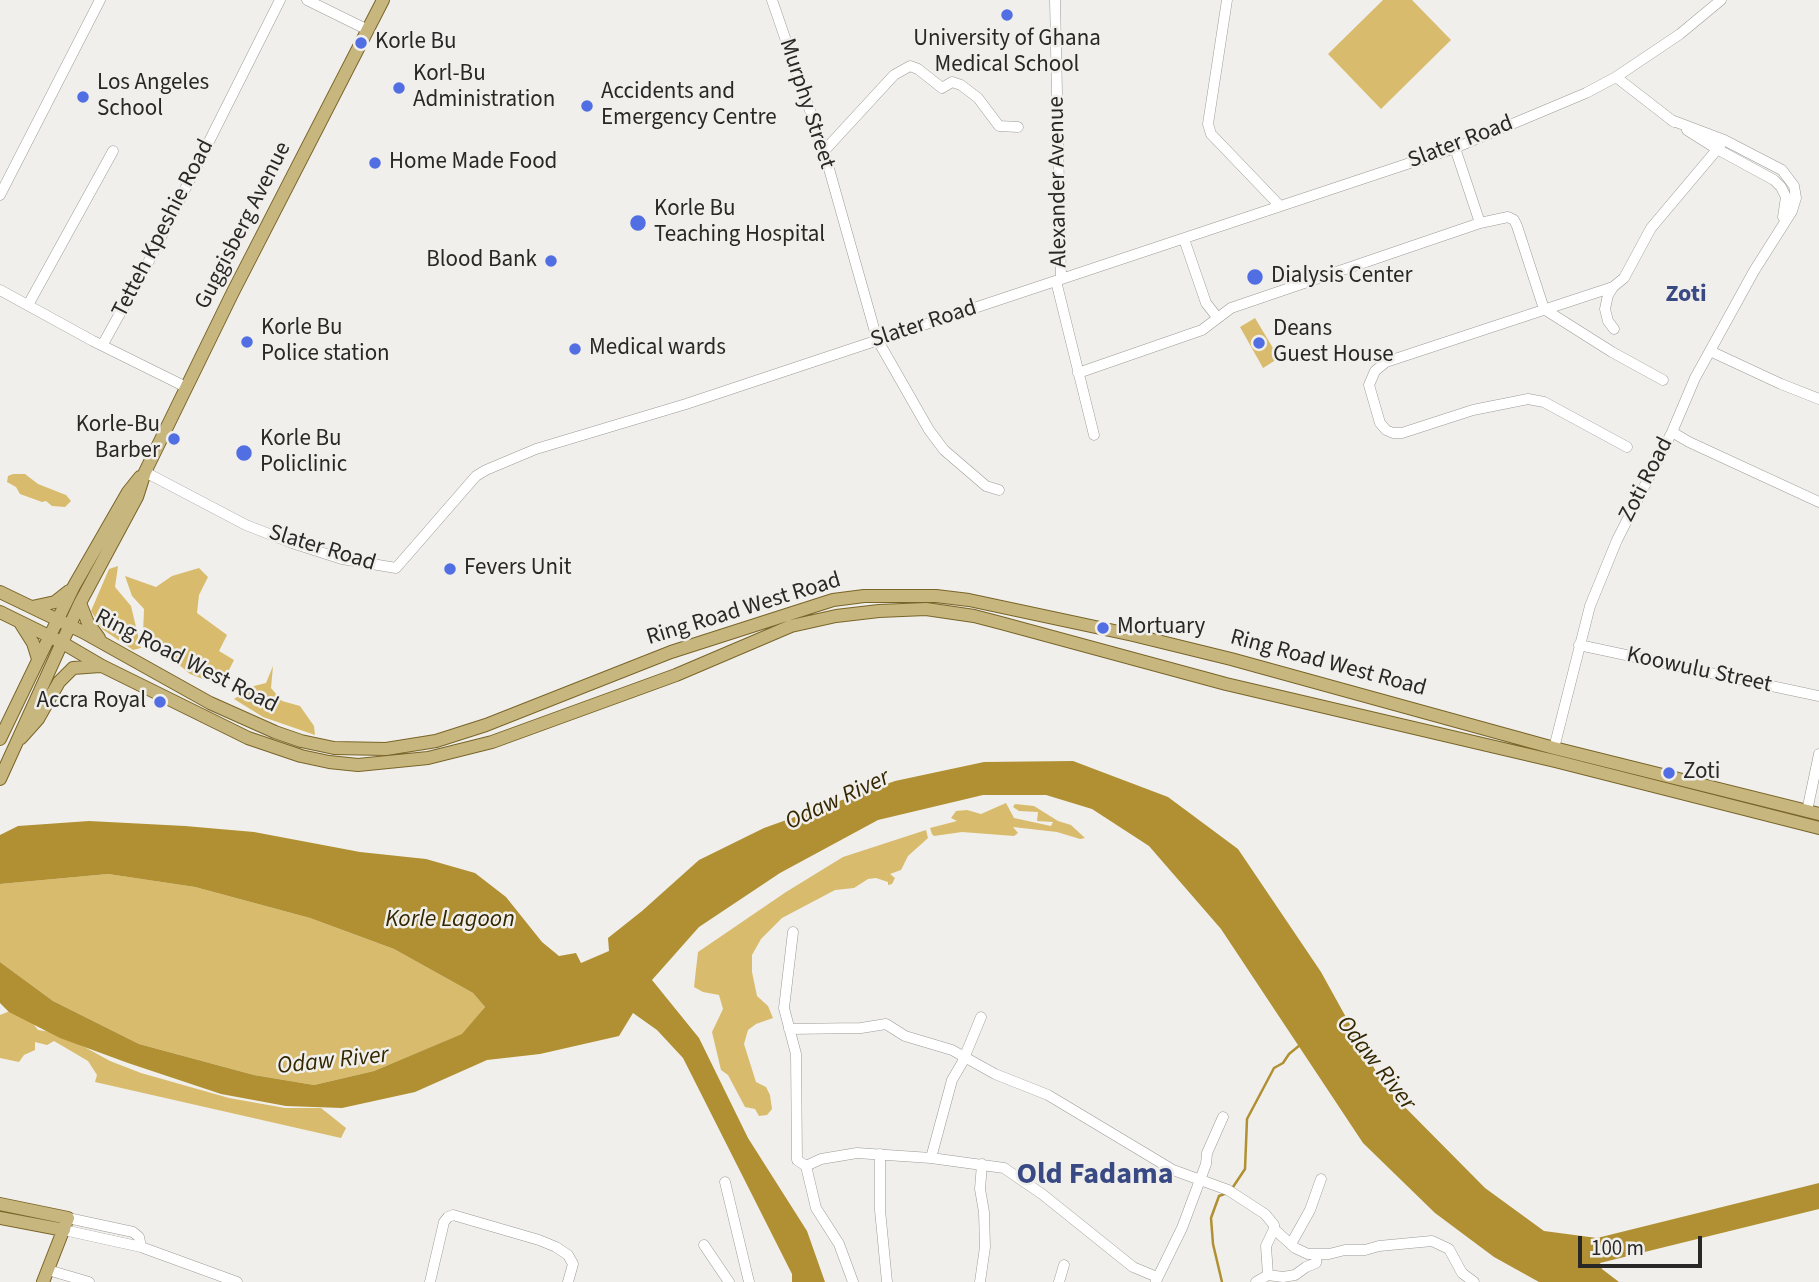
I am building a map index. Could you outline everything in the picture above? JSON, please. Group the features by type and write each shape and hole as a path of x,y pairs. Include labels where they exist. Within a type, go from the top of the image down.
{"main road":[{"name":"Guggisberg Avenue","path":"0,739 38,659 80,603 137,497 145,472 186,387 383,0"},
{"name":"Guggisberg Avenue","path":"2,774 60,632 74,586 128,492 145,472"},
{"path":"30,607 48,606 74,586"},
{"name":"Ring Road West Road","path":"0,593 30,607 102,666 248,738 301,756 329,762 358,765 428,758 492,742 676,675 791,626 879,611 926,609 974,616 1226,684 1555,761 1819,828"},
{"name":"Ring Road West Road","path":"0,612 18,621 103,643 210,703 275,732 318,745 361,750 410,746 486,725 611,675 722,635 833,600 864,596 936,596 969,600 1133,635 1231,659 1555,748 1813,812"},
{"path":"80,603 88,623 103,643"},
{"path":"18,621 33,643 38,659"},
{"path":"60,632 96,646 210,703"},
{"path":"1226,684 1231,659"},
{"path":"2,774 17,742 29,732 66,675 73,668 102,666"},
{"path":"0,1204 66,1224"},
{"path":"0,1218 66,1224"},
{"path":"45,1276 66,1224"}],"street":[{"path":"0,195 100,0"},
{"name":"Tetteh Kpeshie Road","path":"103,344 150,259 280,0"},
{"path":"307,0 368,30"},
{"name":"Murphy Street","path":"772,0 824,151 877,339 929,430 944,450 986,486 999,490"},
{"name":"Alexander Avenue","path":"1055,0 1058,280 1094,435"},
{"path":"1227,0 1208,124 1211,134 1280,206"},
{"name":"Slater Road","path":"145,472 246,525 292,543 342,559 396,568 476,476 486,470 536,449 686,404 1455,148 1586,93 1616,77 1680,34 1721,0"},
{"path":"824,151 894,75 910,66 942,88 952,82 961,85 978,98 999,126 1018,127"},
{"name":"Zoti Road","path":"1616,77 1671,120 1774,180 1786,197 1780,228"},
{"name":"Zoti Road","path":"1555,748 1590,606 1617,541 1710,351 1792,211 1796,198 1794,186 1782,170 1724,140 1671,120"},
{"path":"1614,328 1608,321 1605,309 1608,295 1624,278 1651,228 1724,140"},
{"path":"1455,148 1480,223"},
{"path":"28,305 113,151"},
{"path":"1078,373 1202,330 1231,308 1480,223 1508,217 1514,220 1544,309 1663,380"},
{"path":"1184,239 1206,303 1217,317"},
{"path":"1613,287 1387,362 1371,377 1369,385 1380,423 1386,430 1402,433 1473,410 1528,399 1544,402 1627,447"},
{"path":"0,290 186,387"},
{"path":"1710,351 1819,399"},
{"path":"1672,432 1819,502"},
{"name":"Koowulu Street","path":"1579,645 1819,696"},
{"path":"1813,812 1819,754"},
{"path":"793,932 784,1008 792,1029 796,1065 797,1160 806,1166 816,1208 839,1244 853,1282"},
{"path":"930,1158 952,1080 981,1017"},
{"path":"792,1029 861,1028 886,1024 905,1035 952,1050 995,1074 1048,1095 1148,1157 1173,1170 1228,1190 1265,1214 1274,1229 1308,1254 1432,1241 1449,1249 1460,1278 1474,1282"},
{"path":"806,1166 835,1156 857,1153 996,1165 1015,1174 1118,1255 1156,1280 1182,1228 1223,1116"},
{"path":"880,1154 879,1198 887,1282"},
{"path":"980,1282 985,1247 984,1212 979,1189 982,1164"},
{"path":"1291,1244 1310,1210 1321,1179"},
{"path":"725,1182 749,1282"},
{"path":"430,1282 444,1223 453,1215 556,1247 568,1255 573,1264 568,1282"},
{"path":"66,1224 133,1232 139,1237 141,1247 237,1282"},
{"path":"1268,1275 1266,1246 1274,1229"},
{"path":"704,1245 729,1282"},
{"path":"1256,1282 1268,1275 1292,1279 1316,1264 1317,1254"},
{"path":"1059,1282 1064,1265"},
{"path":"45,1276 89,1282"}],"shaded area":[{"path":"1383,0 1412,0 1451,40 1381,109 1328,54"},
{"name":"Deans Guest House","path":"1255,318 1279,358 1263,368 1240,327"},
{"path":"25,474 38,484 66,495 71,501 65,507 52,506 46,501 20,494 16,487 7,482 8,476"},
{"path":"118,566 115,587 131,606 141,648 133,650 102,629 91,611 109,569"},
{"path":"199,568 208,577 199,595 197,613 227,635 219,651 234,660 221,686 190,674 143,634 144,609 132,596 125,576 156,587 172,576"},
{"path":"273,666 271,688 282,701 300,706 314,726 315,735 263,717 234,699 254,686 266,683"},
{"path":"1006,803 1014,818 1051,826 1053,822 1037,821 1038,812 1019,811 1013,807 1015,804 1034,806 1058,821 1071,825 1085,838 1013,827 1018,833 1014,836 962,832 934,836 932,834 930,828 957,821 951,818 956,811 967,810 981,814"},
{"path":"926,830 928,838 908,856 901,870 890,874 895,878 892,884 888,885 888,882 876,878 868,879 854,888 835,890 782,918 761,939 752,955 752,972 757,996 768,1006 773,1018 748,1030 744,1044 756,1082 766,1087 770,1095 772,1109 767,1115 759,1116 755,1109 745,1107 728,1075 721,1070 712,1032 723,1009 719,995 694,987 698,952 843,857"},
{"path":"108,874 195,887 310,918 394,949 473,993 485,1007 463,1034 374,1071 314,1085 254,1075 139,1044 53,1001 0,962 0,884"},
{"path":"20,1007 38,1030 59,1033 110,1061 141,1073 229,1098 285,1108 321,1108 346,1128 341,1138 95,1082 97,1075 88,1061 54,1041 47,1045 35,1042 35,1050 24,1055 19,1062 0,1058 0,1015"}],"water":[{"name":"Korle Lagoon","path":"1073,761 1168,797 1238,849 1321,972 1384,1086 1485,1188 1544,1231 1597,1238 1819,1183 1819,1209 1600,1263 1602,1269 1619,1282 1539,1282 1494,1257 1435,1213 1363,1143 1221,929 1149,846 1092,809 1046,795 983,795 878,820 780,873 699,927 652,980 699,1038 748,1138 807,1231 825,1282 792,1282 792,1274 683,1058 657,1030 633,1013 619,1036 540,1054 487,1060 415,1092 342,1108 286,1106 221,1094 60,1038 9,1012 0,1003 0,962 53,1001 139,1044 254,1075 314,1085 374,1071 462,1034 485,1007 473,993 394,949 310,918 195,887 108,874 0,884 0,835 18,826 89,821 185,826 254,832 360,852 426,859 475,873 506,897 542,942 559,956 576,953 581,963 609,951 608,938 699,860 764,828 895,781 984,762"}],"waterway":[{"path":"1231,1190 1245,1169 1247,1119 1274,1068 1283,1063 1300,1045"},
{"path":"1222,1282 1213,1244 1211,1218 1219,1196 1227,1193"}],"place":[{"name":"University of Ghana Medical School","path":"1007,15"},
{"name":"Korle Bu","path":"361,43"},
{"name":"Korl-Bu Administration","path":"399,88"},
{"name":"Los Angeles School","path":"83,97"},
{"name":"Accidents and Emergency Centre","path":"587,106"},
{"name":"Home Made Food","path":"375,163"},
{"name":"Korle Bu Teaching Hospital","path":"638,223"},
{"name":"Blood Bank","path":"551,261"},
{"name":"Dialysis Center","path":"1255,277"},
{"name":"Korle Bu Police station","path":"247,342"},
{"name":"Deans Guest House","path":"1259,343"},
{"name":"Medical wards","path":"575,349"},
{"name":"Korle-Bu Barber","path":"174,439"},
{"name":"Korle Bu Policlinic","path":"244,453"},
{"name":"Fevers Unit","path":"450,569"},
{"name":"Mortuary","path":"1103,628"},
{"name":"Accra Royal","path":"160,702"},
{"name":"Zoti","path":"1669,773"}],"district":[{"name":"Zoti","path":"1686,296"},
{"name":"Old Fadama","path":"1095,1176"}],"water label":[{"name":"Odaw River","path":"838,801"},
{"name":"Odaw River","path":"333,1062"},
{"name":"Odaw River","path":"1375,1064"}]}
